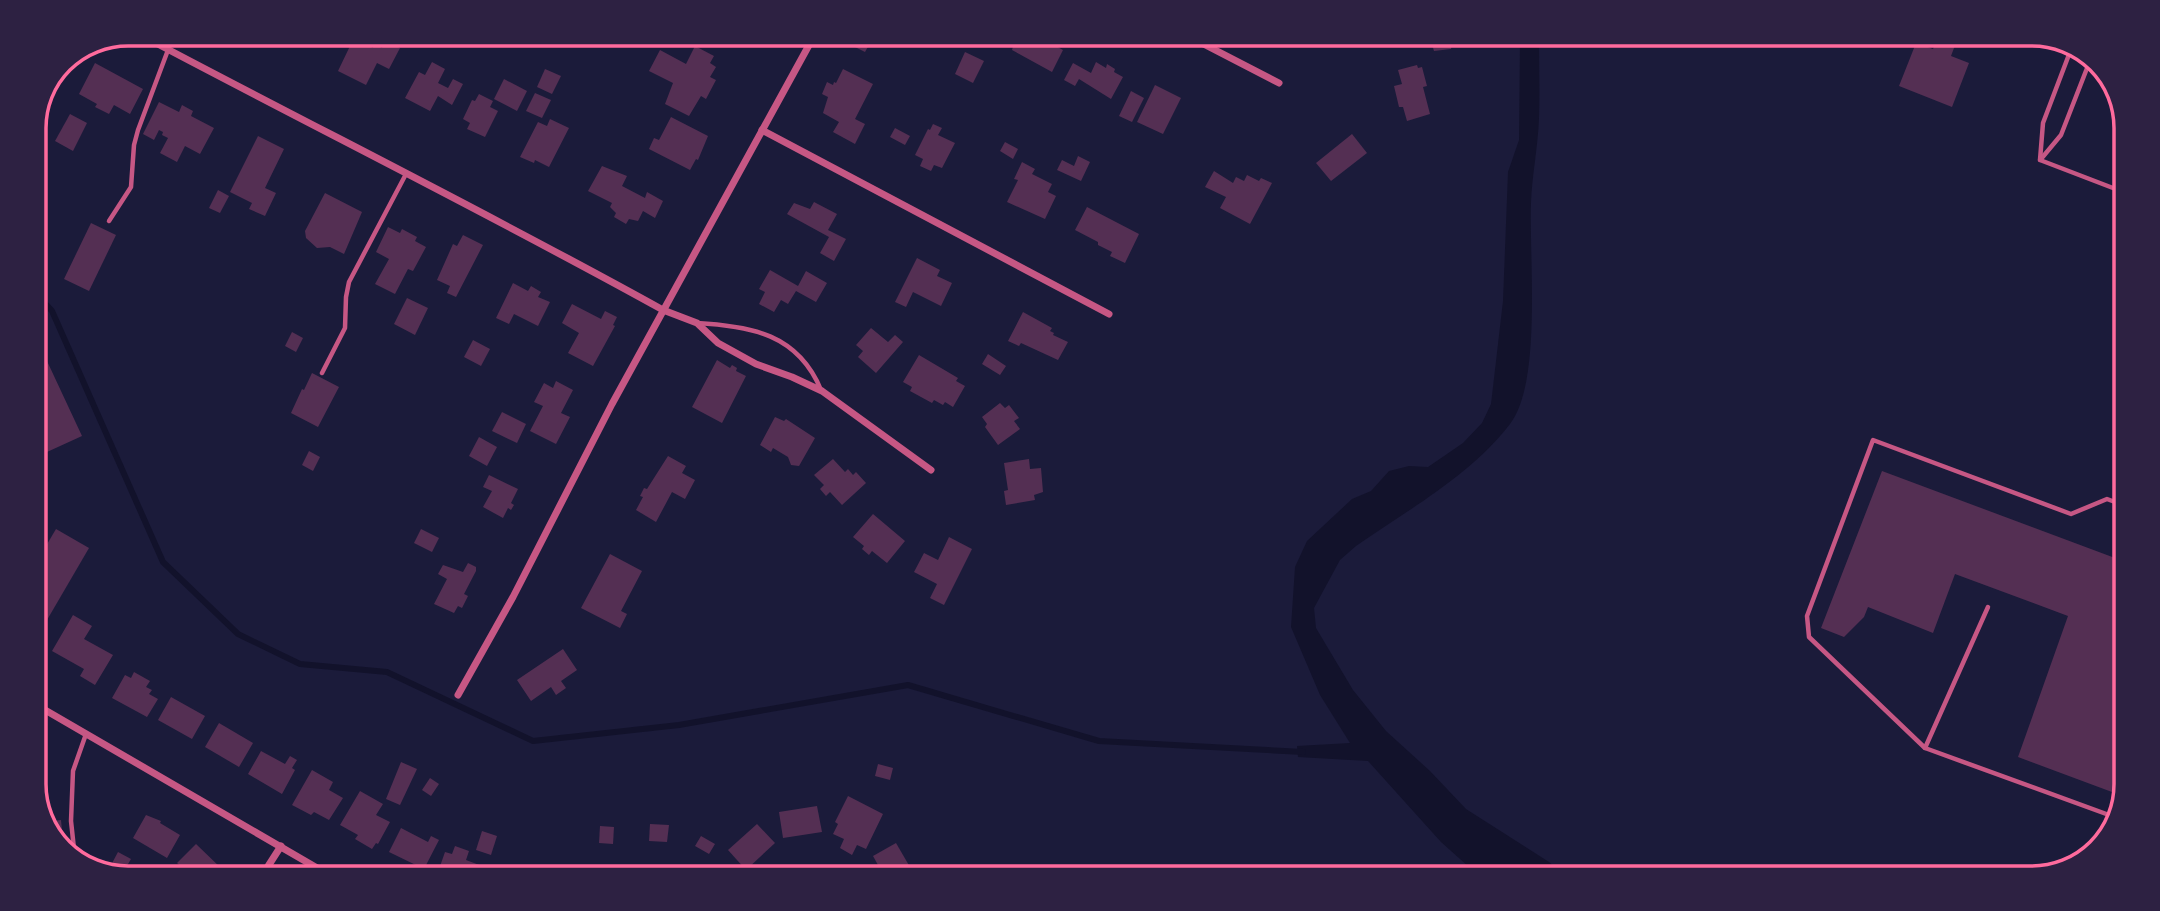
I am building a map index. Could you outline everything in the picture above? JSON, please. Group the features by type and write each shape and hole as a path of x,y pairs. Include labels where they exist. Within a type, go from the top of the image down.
{"street":[{"path":"161,46 406,172 663,310 697,323 718,343 747,359 821,391 931,470"},
{"path":"458,695 513,597 663,310 808,46"},
{"path":"1207,46 1279,83"},
{"path":"762,130 1109,314"},
{"path":"46,710 314,866"},
{"path":"268,866 281,846"}],"lane":[{"path":"109,221 131,187 134,145 138,130 168,50"},
{"path":"2040,160 2043,123 2069,54"},
{"path":"2040,160 2061,135 2087,67"},
{"path":"2040,160 2114,188"},
{"path":"322,373 345,328 349,282 406,172"},
{"path":"697,323 726,324 773,336 803,360 816,377 821,391"},
{"path":"2108,815 1925,748 1809,636 1807,615 1872,440 2071,514 2107,499 2114,502"},
{"path":"1925,748 1988,607"},
{"path":"74,846 71,821 73,771 86,733"}],"shaded area":[{"path":"1520,46 1539,46 1539,118 1531,203 1532,319 1526,380 1520,405 1510,424 1477,460 1340,560 1314,608 1316,628 1353,690 1386,731 1466,809 1554,866 1468,866 1441,842 1368,761 1298,757 1297,746 1350,743 1320,695 1291,627 1295,567 1307,541 1352,499 1371,491 1389,471 1409,466 1428,467 1463,443 1482,423 1491,404 1503,301 1508,172 1519,140"}],"building":[{"path":"350,46 400,48 389,69 377,63 366,85 338,71"},
{"path":"695,46 714,56 710,63 716,67 710,77 716,80 706,99 701,96 689,116 665,104 673,83 649,71 660,50 686,64"},
{"path":"853,46 868,46 865,52"},
{"path":"1013,46 1056,46 1063,50 1052,72 1012,50"},
{"path":"1432,46 1452,46 1451,49 1434,51"},
{"path":"1915,46 1933,49 1934,46 1955,46 1951,56 1969,63 1952,107 1899,86"},
{"path":"965,52 984,61 973,83 955,74"},
{"path":"432,62 445,69 438,83 448,88 453,79 463,84 452,105 438,96 430,111 405,98 419,72 425,75"},
{"path":"1096,62 1106,68 1107,64 1123,77 1111,99 1079,79 1075,86 1064,80 1073,63 1091,73"},
{"path":"95,63 143,89 130,114 114,105 109,114 79,94"},
{"path":"1417,65 1418,68 1422,67 1427,86 1423,87 1430,114 1407,121 1403,107 1399,107 1394,86 1402,84 1398,70"},
{"path":"545,69 561,76 552,94 537,87"},
{"path":"843,69 873,84 855,119 865,124 855,144 833,132 839,122 823,113 828,97 822,94 827,82 833,85 836,83"},
{"path":"504,79 527,91 517,111 494,99"},
{"path":"1155,85 1181,98 1163,134 1137,122"},
{"path":"1131,91 1144,98 1132,122 1119,116"},
{"path":"535,93 551,100 542,118 526,111"},
{"path":"479,94 493,101 490,107 498,111 485,137 467,129 470,123 463,119 472,100 475,101"},
{"path":"159,102 179,112 182,105 193,111 191,116 214,128 200,154 185,146 177,162 160,153 168,138 162,135 163,132 159,130 154,140 143,134"},
{"path":"70,114 87,123 73,151 55,141"},
{"path":"671,117 708,136 698,160 696,159 690,170 649,149 654,138 659,140"},
{"path":"550,119 569,128 549,167 520,157 538,122 547,126"},
{"path":"933,124 942,128 938,135 955,143 942,168 934,165 931,171 920,166 923,159 915,155"},
{"path":"895,128 910,136 905,145 890,137"},
{"path":"1352,134 1367,153 1331,181 1316,163"},
{"path":"258,136 284,149 265,188 276,193 265,216 249,209 252,203 230,192"},
{"path":"1005,142 1018,149 1013,159 1000,151"},
{"path":"1078,156 1090,162 1081,181 1057,170 1062,160 1074,166"},
{"path":"1022,162 1035,169 1032,174 1052,184 1048,192 1056,196 1045,219 1007,202 1018,180 1014,179"},
{"path":"602,166 627,176 622,186 645,198 647,192 663,201 655,218 643,211 638,221 629,219 626,224 614,217 616,213 610,207 612,203 588,191"},
{"path":"1214,171 1233,183 1236,177 1244,181 1247,175 1272,183 1250,224 1220,208 1226,197 1205,187"},
{"path":"218,190 229,196 220,213 209,208"},
{"path":"325,193 362,212 344,254 330,247 317,248 306,238 305,231"},
{"path":"814,202 837,214 828,230 846,239 834,261 820,253 829,237 787,214 794,203 810,209"},
{"path":"1087,207 1139,234 1125,263 1110,256 1112,252 1098,245 1098,242 1075,230"},
{"path":"91,223 116,235 89,291 64,279"},
{"path":"388,227 400,233 402,229 417,237 415,241 426,247 413,271 408,269 395,294 375,284 389,259 376,252"},
{"path":"463,235 483,245 456,297 447,293 450,286 437,280 453,244 457,246"},
{"path":"917,258 940,270 937,276 952,283 941,306 913,292 906,307 895,302"},
{"path":"770,270 798,286 806,271 827,283 816,302 796,291 788,304 781,300 774,312 759,304 765,292 759,289"},
{"path":"513,283 528,291 531,286 541,292 538,297 550,302 538,326 514,314 509,324 496,318"},
{"path":"407,298 428,308 415,335 394,324"},
{"path":"572,304 601,319 605,311 617,317 613,325 615,326 593,366 568,353 579,333 562,323"},
{"path":"1023,312 1052,328 1050,331 1053,335 1068,342 1058,360 1021,343 1019,346 1008,341"},
{"path":"871,328 888,342 895,335 903,342 876,373 858,357 863,351 856,345"},
{"path":"292,332 303,338 296,352 285,346"},
{"path":"473,340 490,349 481,366 464,357"},
{"path":"988,354 1006,366 1000,375 982,364"},
{"path":"919,355 958,378 956,381 965,386 953,407 945,402 943,405 934,400 932,403 910,391 912,387 903,382"},
{"path":"46,359 82,436 47,452 46,450"},
{"path":"717,360 730,368 732,365 737,368 736,371 746,376 722,423 692,407"},
{"path":"312,373 339,387 318,427 291,413"},
{"path":"556,381 573,390 561,413 570,417 556,444 530,431 543,406 534,402 544,383 553,388"},
{"path":"1000,403 1005,408 1009,405 1019,418 1014,421 1020,429 998,445 985,427 987,424 982,417"},
{"path":"502,412 526,424 517,443 492,431"},
{"path":"775,417 784,421 786,419 815,438 799,466 791,465 788,457 773,448 771,452 760,445"},
{"path":"479,437 497,447 487,466 469,456"},
{"path":"309,451 320,457 313,471 302,465"},
{"path":"668,456 686,466 682,473 695,480 685,499 672,492 656,522 636,510 643,497 640,496 644,488 647,489"},
{"path":"833,459 845,472 848,469 853,475 856,472 866,483 842,505 830,492 826,496 820,489 824,485 814,475"},
{"path":"1029,459 1030,469 1041,468 1043,492 1034,495 1035,500 1006,505 1004,491 1008,490 1004,463"},
{"path":"1882,471 2114,558 2113,793 2018,757 2068,616 1955,574 1933,633 1868,607 1864,617 1844,637 1821,628"},
{"path":"489,475 518,489 511,503 514,505 511,510 508,508 503,518 483,507 492,491 483,487"},
{"path":"873,514 905,541 887,563 872,551 869,555 862,549 864,546 853,537"},
{"path":"56,529 89,548 46,622 46,546"},
{"path":"421,529 439,538 432,552 414,543"},
{"path":"949,537 972,549 944,605 930,598 937,584 914,572 924,553 938,560"},
{"path":"610,554 642,571 621,611 627,614 620,628 581,608"},
{"path":"468,563 476,567 476,571 464,594 468,596 462,608 458,606 454,613 434,604 447,579 438,574 443,565 463,572"},
{"path":"73,615 92,626 84,639 113,655 95,685 80,676 84,669 52,651"},
{"path":"563,649 577,670 561,681 566,688 556,695 551,687 531,701 517,680"},
{"path":"134,672 150,681 146,687 152,690 149,694 158,699 147,717 112,698 125,675 131,678"},
{"path":"171,697 205,716 192,739 158,720"},
{"path":"219,723 253,743 239,767 205,747"},
{"path":"261,751 285,764 290,756 297,760 292,768 295,770 282,794 248,774"},
{"path":"401,762 417,769 400,805 386,799"},
{"path":"878,764 893,768 890,780 875,776"},
{"path":"312,770 333,782 329,790 343,798 329,820 314,812 311,815 292,805"},
{"path":"430,778 439,784 431,796 422,790"},
{"path":"360,791 383,804 376,815 390,822 378,844 372,849 355,839 358,835 340,825"},
{"path":"848,796 883,814 866,849 857,845 852,855 840,848 844,839 833,834 838,824 835,822"},
{"path":"817,806 822,832 783,838 779,812"},
{"path":"146,815 161,821 160,823 180,835 167,858 133,838"},
{"path":"61,820 62,833 59,829 54,821"},
{"path":"650,824 669,825 667,842 649,841"},
{"path":"757,824 775,843 750,866 742,866 728,850"},
{"path":"600,826 614,827 613,844 599,843"},
{"path":"401,828 428,842 431,836 439,840 426,866 418,866 389,852"},
{"path":"482,831 497,836 491,855 476,850"},
{"path":"701,836 715,844 709,854 695,846"},
{"path":"896,843 909,866 879,866 873,856"},
{"path":"196,844 219,866 180,866 177,863"},
{"path":"455,846 469,851 466,860 482,866 440,866 445,852 452,854"},
{"path":"118,852 131,859 127,866 112,864"}],"waterway":[{"path":"46,304 52,311 163,562 238,634 300,664 387,672 533,741 679,725 908,685 1099,741 1303,752"}]}
